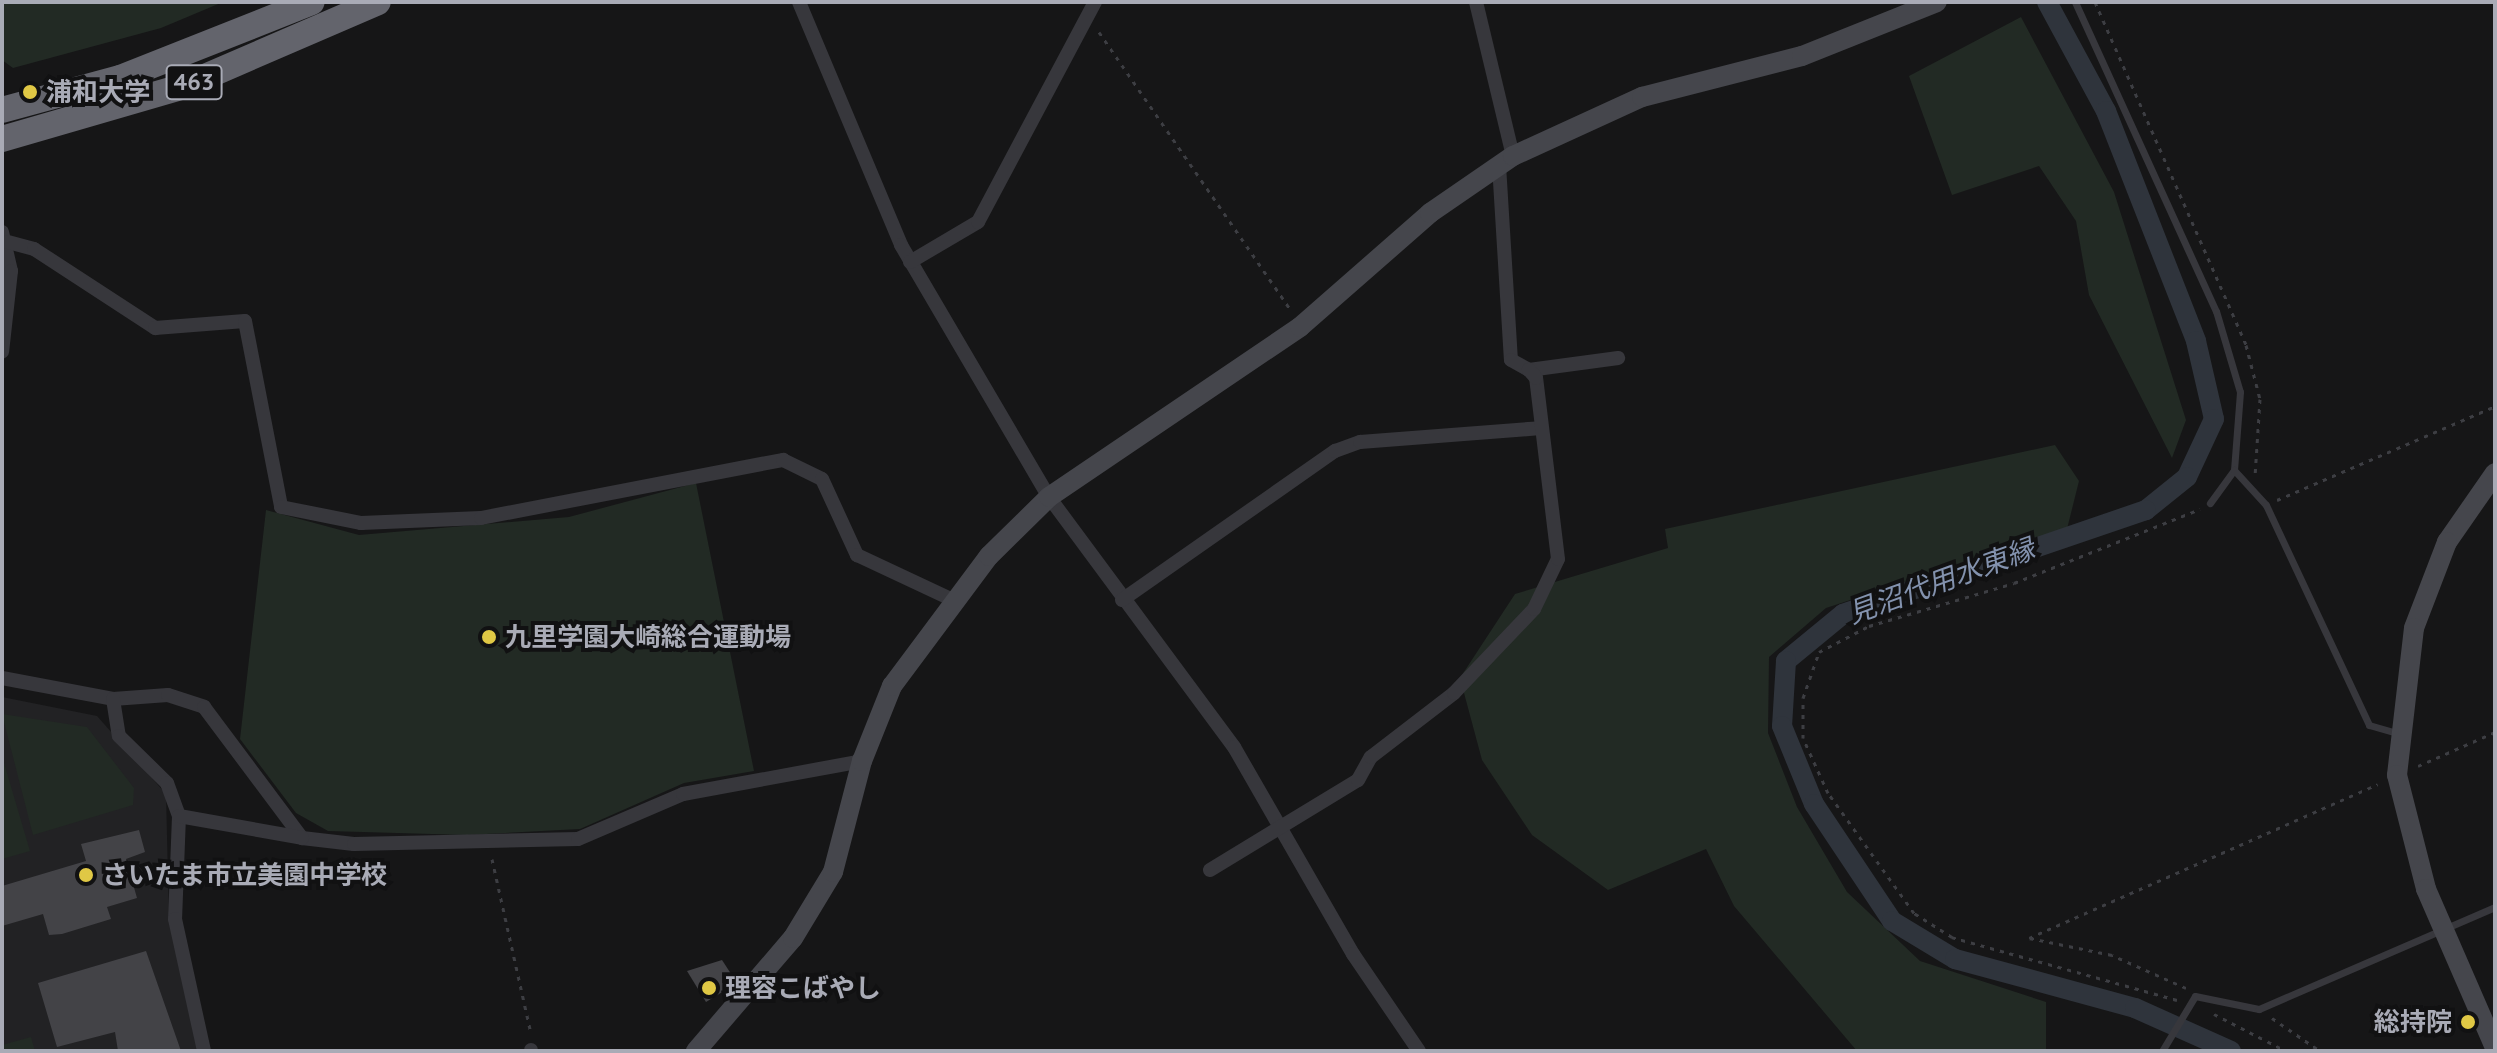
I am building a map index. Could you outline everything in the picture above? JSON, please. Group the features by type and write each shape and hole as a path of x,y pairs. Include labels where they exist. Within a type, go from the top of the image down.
{"highway":[{"name":"463","path":"2,110 120,78 312,2"},
{"name":"463","path":"2,139 184,86 378,2"}],"street":[{"path":"799,2 910,262 1049,497 1122,600 1234,747 1419,1051"},
{"path":"1210,870 1283,831 1358,780 1371,757 1465,683 1534,609 1558,559 1536,378 1529,370 1511,360 1506,160 1476,2"},
{"path":"696,1051 793,938 833,872 862,761 892,686 953,600 1049,497 1300,327 1430,213 1506,160 1642,97 1802,56 1937,2"},
{"path":"910,262 978,222 1090,7"},
{"path":"2,352 5,237 34,249 155,328 245,321 281,507 361,523 481,518 783,460 822,479 857,555 953,600"},
{"path":"1529,370 1618,358"},
{"path":"1122,600 1335,451 1360,442 1540,428"},
{"path":"2495,473 2447,542 2428,587 2397,733 2397,775 2413,850 2443,930 2495,1048"},
{"path":"2,678 113,699 168,695 204,707 302,838"},
{"path":"113,699 119,736 167,783 179,816 175,919 204,1051"},
{"path":"179,816 302,838 489,845 578,839 683,794 862,761"}],"lane":[{"path":"2075,2 2216,311 2240,392 2234,470 2210,503"},
{"path":"2234,470 2266,505 2369,725 2397,733"},
{"path":"2162,1051 2182,1010 2195,996 2259,1009 2495,907"}],"path":[{"path":"1090,7 1300,327"},
{"path":"2266,505 2495,406"},
{"path":"2179,1001 1952,937 1914,913 1828,793 1803,738 1803,698 1819,652 1869,626 2014,583 2210,503"},
{"path":"2195,996 2112,955 2029,938 2495,732"},
{"path":"489,845 521,971 531,1051"},
{"path":"2259,1009 2320,1051"},
{"path":"2211,1013 2286,1051"}],"shaded area":[{"path":"2,2 223,2 161,28 13,68 2,60"},
{"path":"2021,17 2114,192 2186,420 2172,458 2089,295 2076,221 2039,166 1952,195 1909,76"},
{"path":"2055,445 2079,481 2067,529 1826,608 1769,657 1768,733 1797,807 1847,892 1920,961 2046,1002 2046,1051 1857,1051 1734,906 1706,849 1608,890 1532,835 1482,760 1460,678 1515,594 1668,548 1665,529"},
{"name":"九里学園大崎総合運動場","path":"696,483 754,771 684,783 580,829 467,835 328,831 296,813 240,739 266,510 359,535 569,517"},
{"name":"さいたま市立美園中学校","path":"2,697 97,716 166,794 169,920 199,1051 2,1051"},
{"path":"2,714 87,727 134,788 133,805 33,835"},
{"path":"2,756 30,851 2,859"},
{"path":"31,1037 35,1051 2,1051 2,1045"}],"building":[{"path":"139,830 145,852 126,859 137,898 107,907 111,919 49,935 43,914 2,926 2,886 86,861 81,844"},
{"path":"146,951 181,1051 118,1051 115,1032 57,1047 38,983"},
{"path":"722,960 737,983 706,1002 687,971"}],"waterway":[{"name":"見沼代用水東縁","path":"2047,2 2106,111 2196,341 2214,419 2187,477 2146,510 1843,614 1786,661 1782,726 1814,804 1892,921 1955,959 2135,1008 2231,1051"}],"place":[{"name":"浦和大学","path":"30,92"},
{"name":"九里学園大崎総合運動場","path":"489,637"},
{"name":"さいたま市立美園中学校","path":"86,875"},
{"name":"理容こばやし","path":"709,988"},
{"name":"総持院","path":"2468,1022"}]}
